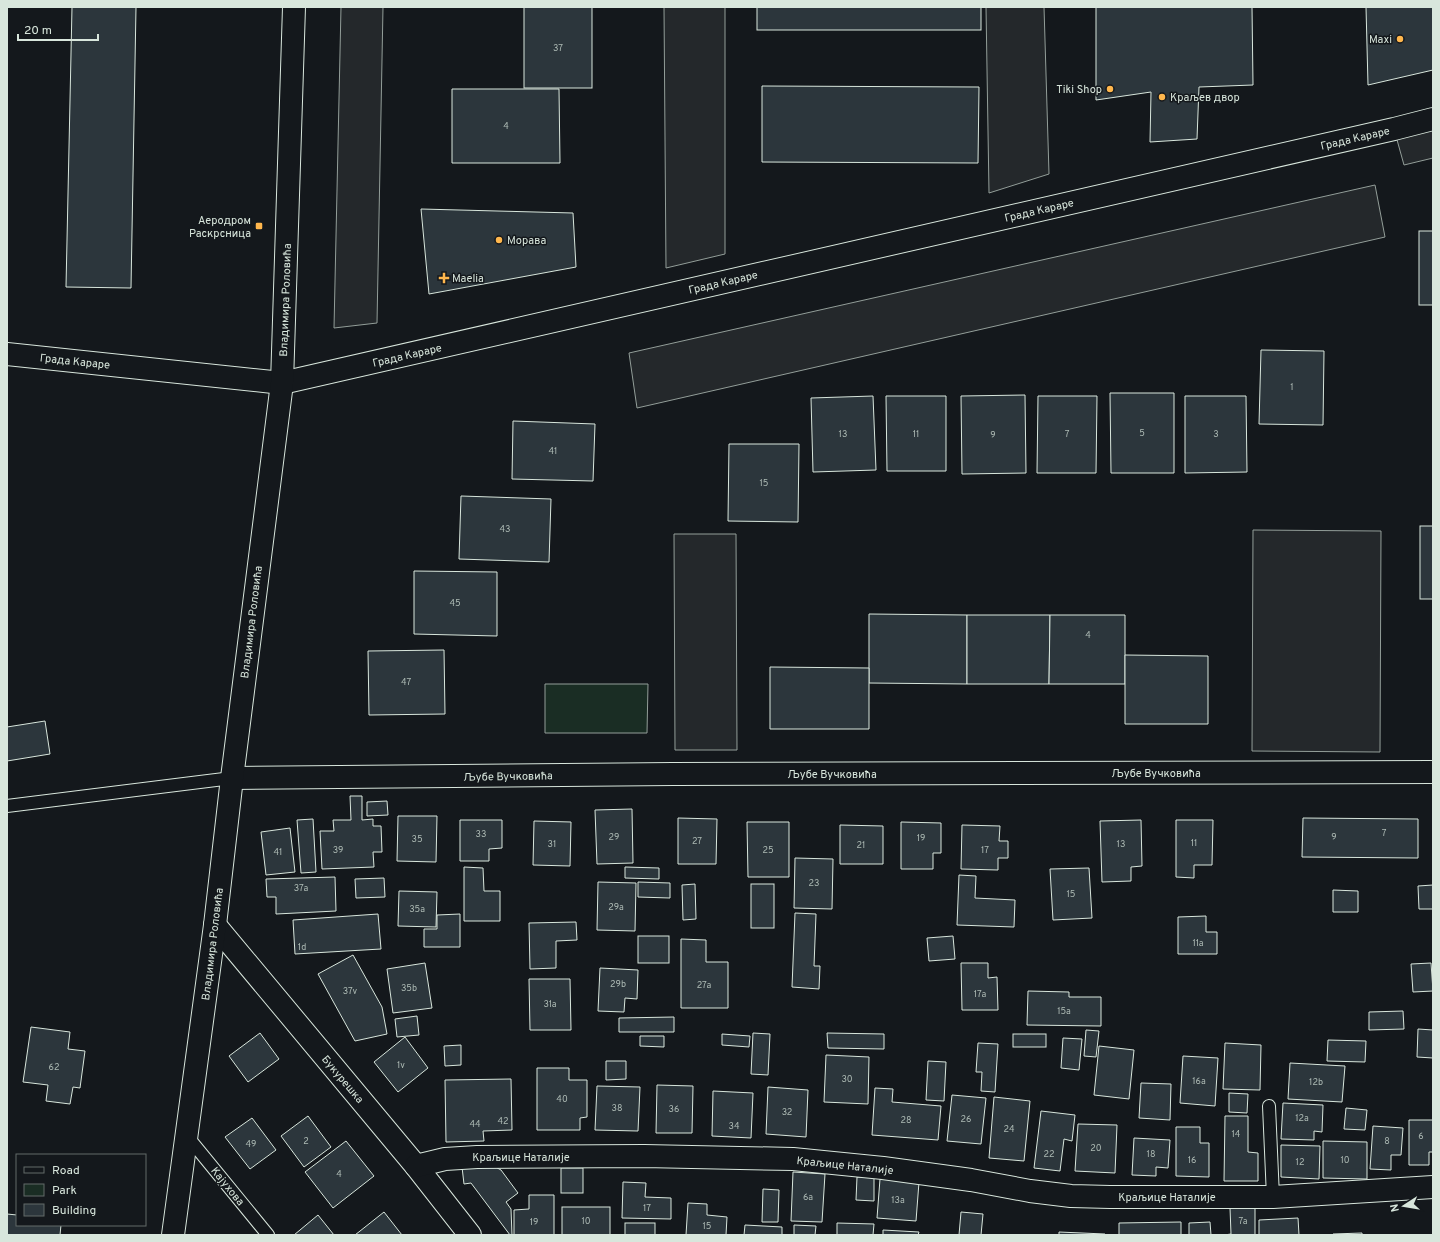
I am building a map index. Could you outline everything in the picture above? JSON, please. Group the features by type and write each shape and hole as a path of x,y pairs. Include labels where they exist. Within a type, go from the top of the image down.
{"street":[{"name":"Владимира Роловића","path":"173,1235 215,925 282,383 294,7"},
{"name":"Града Караре","path":"7,354 282,383 1433,119"},
{"name":"Љубе Вучковића","path":"232,778 679,774 1433,772"},
{"name":"Букурешка","path":"215,925 416,1166 470,1235"},
{"name":"Краљице Наталије","path":"416,1166 445,1159 477,1157 644,1156 792,1159 883,1168 1071,1196 1110,1197 1273,1196 1433,1187"}],"lane":[{"path":"7,806 232,778"},
{"path":"1269,1106 1273,1196"},
{"name":"Кајухова","path":"187,1136 268,1235"}],"green space":[{"path":"545,684 648,684 647,733 545,733"}],"shaded area":[{"path":"341,7 383,7 377,323 334,328"},
{"path":"664,7 725,7 725,254 666,268"},
{"path":"986,7 1044,7 1049,174 989,193"},
{"path":"1433,119 1433,158 1404,165 1394,129"},
{"path":"1375,185 1385,237 637,408 629,353"},
{"path":"1253,530 1381,531 1380,752 1252,751"},
{"path":"674,534 736,534 737,750 675,750"}],"building":[{"path":"72,7 136,7 131,288 66,287"},
{"path":"524,7 592,7 592,88 524,88"},
{"path":"757,7 981,7 981,30 757,30"},
{"path":"1096,7 1252,7 1253,85 1199,87 1197,139 1150,142 1151,92 1096,100"},
{"name":"Maxi","path":"1366,7 1433,7 1433,70 1368,85"},
{"path":"762,86 979,87 978,163 762,162"},
{"path":"452,89 559,89 560,163 452,163"},
{"name":"Морава","path":"421,209 573,213 576,267 429,294"},
{"path":"1419,231 1433,231 1433,305 1419,305"},
{"path":"1261,350 1324,351 1323,425 1259,424"},
{"path":"1110,393 1174,393 1174,473 1111,473"},
{"path":"1025,395 1026,473 962,474 961,396"},
{"path":"873,396 876,470 813,472 811,398"},
{"path":"886,396 946,396 946,471 887,471"},
{"path":"1038,396 1097,396 1096,473 1037,473"},
{"path":"1185,396 1246,396 1247,472 1185,473"},
{"path":"513,421 595,424 593,481 512,479"},
{"path":"729,444 799,444 798,522 728,521"},
{"path":"461,496 551,499 549,562 459,559"},
{"path":"1420,526 1433,526 1433,599 1420,599"},
{"path":"414,571 497,572 497,636 414,634"},
{"path":"869,614 967,615 967,684 869,683"},
{"path":"967,615 1050,615 1049,684 967,684"},
{"path":"1050,615 1125,615 1125,684 1049,684"},
{"path":"444,650 445,714 369,715 368,651"},
{"path":"1125,655 1208,656 1208,724 1125,724"},
{"path":"770,667 869,668 869,729 770,729"},
{"path":"45,721 50,754 7,761 7,727"},
{"path":"350,796 362,796 362,820 373,819 373,826 381,826 382,852 373,852 374,867 322,869 320,831 334,831 333,820 351,820"},
{"path":"387,801 388,815 367,816 367,802"},
{"path":"632,809 633,863 597,864 595,810"},
{"path":"398,816 437,816 436,862 397,861"},
{"path":"678,818 717,819 716,864 678,864"},
{"path":"1303,818 1418,819 1418,858 1302,857"},
{"path":"313,819 316,872 301,873 297,820"},
{"path":"460,820 502,820 502,848 489,849 489,861 460,861"},
{"path":"1141,820 1142,866 1131,867 1131,881 1102,882 1100,821"},
{"path":"1176,820 1213,820 1212,865 1194,865 1194,878 1176,877"},
{"path":"534,821 571,822 570,866 533,865"},
{"path":"747,822 789,822 789,877 748,877"},
{"path":"901,822 941,823 941,853 933,853 933,869 901,869"},
{"path":"840,825 883,826 883,864 840,864"},
{"path":"962,825 1000,826 999,841 1008,841 1008,858 998,858 998,870 961,869"},
{"path":"290,828 295,872 266,875 261,832"},
{"path":"795,858 833,859 832,909 794,908"},
{"path":"464,867 483,868 484,891 500,891 500,921 464,921"},
{"path":"625,867 659,868 659,879 625,878"},
{"path":"1089,868 1092,918 1053,920 1050,869"},
{"path":"959,875 976,876 975,898 1015,900 1014,927 957,925"},
{"path":"335,877 336,911 276,914 276,897 267,897 266,879"},
{"path":"384,878 385,897 356,898 355,879"},
{"path":"598,882 636,883 635,931 597,930"},
{"path":"638,882 670,883 670,898 638,897"},
{"path":"695,884 696,919 683,920 682,885"},
{"path":"751,884 774,884 774,928 751,928"},
{"path":"1433,885 1433,909 1419,909 1418,886"},
{"path":"1333,890 1358,891 1358,912 1333,912"},
{"path":"399,891 437,892 436,927 398,926"},
{"path":"795,913 816,914 814,966 820,966 819,989 792,987"},
{"path":"378,914 381,949 295,954 293,920"},
{"path":"460,914 460,947 424,947 424,929 437,929 437,915"},
{"path":"1206,916 1206,932 1217,932 1217,954 1178,954 1178,917"},
{"path":"576,922 577,940 556,941 556,968 530,969 529,923"},
{"path":"638,936 669,936 669,963 638,963"},
{"path":"953,936 955,959 929,961 927,938"},
{"path":"681,939 706,940 706,962 728,962 728,1008 681,1008"},
{"path":"353,955 382,1007 387,1034 355,1041 318,974"},
{"path":"425,963 432,1008 393,1013 387,969"},
{"path":"961,963 988,963 988,978 997,977 998,1010 962,1010"},
{"path":"1431,963 1433,991 1413,992 1411,964"},
{"path":"600,968 638,970 637,999 625,998 624,1012 598,1011"},
{"path":"529,979 570,979 571,1030 530,1030"},
{"path":"1028,991 1069,992 1069,997 1101,997 1101,1026 1027,1025"},
{"path":"1403,1011 1404,1029 1369,1030 1369,1012"},
{"path":"417,1016 419,1035 397,1037 395,1019"},
{"path":"674,1017 674,1032 619,1032 619,1018"},
{"path":"31,1027 70,1032 68,1049 85,1051 80,1088 73,1087 70,1104 46,1101 48,1085 23,1082"},
{"path":"1418,1029 1433,1030 1433,1058 1417,1057"},
{"path":"1086,1030 1099,1031 1096,1057 1084,1056"},
{"path":"260,1033 279,1059 248,1082 229,1056"},
{"path":"753,1033 770,1034 768,1075 751,1074"},
{"path":"827,1033 884,1034 884,1049 828,1048"},
{"path":"722,1034 750,1036 749,1047 722,1045"},
{"path":"1013,1034 1046,1034 1046,1047 1013,1047"},
{"path":"640,1036 664,1036 664,1047 640,1046"},
{"path":"405,1037 428,1068 398,1092 374,1062"},
{"path":"1063,1038 1082,1039 1079,1070 1061,1068"},
{"path":"1328,1040 1366,1041 1365,1062 1327,1061"},
{"path":"978,1043 998,1044 995,1092 981,1091 982,1072 976,1072"},
{"path":"1225,1043 1261,1045 1260,1090 1223,1089"},
{"path":"461,1045 461,1065 445,1066 444,1046"},
{"path":"1099,1046 1134,1050 1129,1099 1094,1095"},
{"path":"826,1055 869,1057 868,1104 824,1102"},
{"path":"1183,1056 1218,1058 1215,1106 1180,1103"},
{"path":"606,1061 626,1061 626,1079 606,1080"},
{"path":"928,1061 946,1062 944,1101 926,1100"},
{"path":"1290,1063 1345,1066 1342,1102 1288,1099"},
{"path":"537,1068 569,1068 569,1080 587,1080 587,1117 580,1118 580,1130 537,1130"},
{"path":"511,1079 512,1130 483,1131 484,1141 446,1142 445,1080"},
{"path":"1141,1083 1171,1084 1170,1120 1139,1118"},
{"path":"657,1085 693,1086 692,1133 656,1133"},
{"path":"597,1086 640,1087 638,1131 595,1130"},
{"path":"768,1087 808,1090 806,1137 766,1134"},
{"path":"875,1088 893,1089 892,1102 941,1106 938,1140 872,1135"},
{"path":"713,1091 753,1093 751,1138 712,1136"},
{"path":"1229,1093 1248,1094 1247,1113 1229,1112"},
{"path":"952,1095 986,1098 981,1144 947,1141"},
{"path":"994,1097 1030,1101 1024,1161 989,1158"},
{"path":"1283,1103 1323,1105 1322,1132 1314,1131 1314,1140 1281,1139"},
{"path":"1346,1108 1367,1110 1365,1130 1344,1129"},
{"path":"1041,1111 1075,1115 1072,1141 1064,1139 1060,1171 1034,1168"},
{"path":"308,1116 331,1147 304,1167 281,1136"},
{"path":"1225,1116 1248,1116 1248,1152 1258,1153 1258,1181 1224,1181"},
{"path":"252,1118 276,1150 250,1169 225,1137"},
{"path":"1409,1120 1433,1120 1433,1152 1429,1152 1429,1165 1409,1165"},
{"path":"1078,1124 1117,1125 1115,1173 1075,1171"},
{"path":"1373,1126 1403,1128 1401,1155 1391,1155 1391,1170 1370,1169"},
{"path":"1176,1127 1200,1127 1200,1143 1209,1143 1209,1177 1176,1176"},
{"path":"1134,1138 1170,1140 1168,1168 1156,1167 1156,1176 1132,1175"},
{"path":"346,1141 374,1176 333,1208 305,1172"},
{"path":"1323,1141 1367,1142 1367,1179 1323,1178"},
{"path":"1281,1145 1320,1146 1319,1179 1281,1177"},
{"path":"490,1164 501,1170 518,1193 506,1202 511,1209 512,1235 510,1235 471,1183 464,1184 462,1167"},
{"path":"561,1168 583,1168 583,1193 561,1193"},
{"path":"793,1172 825,1174 822,1222 791,1221"},
{"path":"857,1177 874,1177 874,1201 856,1200"},
{"path":"880,1179 919,1182 916,1221 877,1218"},
{"path":"623,1182 646,1183 645,1197 671,1198 671,1219 622,1218"},
{"path":"763,1189 779,1190 778,1222 762,1222"},
{"path":"529,1195 554,1195 554,1235 514,1235 514,1210 529,1209"},
{"path":"688,1203 707,1204 707,1215 727,1217 726,1235 686,1235"},
{"path":"562,1207 610,1207 610,1235 562,1235"},
{"path":"1230,1208 1255,1208 1255,1235 1224,1235 1231,1234"},
{"path":"384,1212 402,1235 355,1235"},
{"path":"961,1212 983,1214 981,1235 959,1235"},
{"path":"7,1214 16,1215 16,1226 61,1226 60,1235 7,1235"},
{"path":"318,1215 334,1235 294,1235"},
{"path":"1298,1218 1299,1235 1259,1235 1259,1220"},
{"path":"1181,1222 1181,1235 1119,1235 1119,1223"},
{"path":"1210,1222 1211,1235 1189,1235 1189,1223"},
{"path":"625,1223 655,1223 655,1235 625,1235"},
{"path":"837,1223 874,1224 873,1235 837,1235"},
{"path":"745,1225 782,1227 782,1235 744,1235"},
{"path":"794,1225 816,1226 815,1235 794,1235"},
{"path":"883,1230 919,1232 918,1235 883,1235"},
{"path":"1059,1232 1105,1234 1105,1235 1059,1235"},
{"path":"1362,1233 1362,1235 1333,1235 1333,1234"}],"place":[{"name":"Maxi","path":"1400,39"},
{"name":"Tiki Shop","path":"1110,89"},
{"name":"Краљев двор","path":"1162,97"},
{"name":"Аеродром Раскрсница","path":"259,226"},
{"name":"Морава","path":"499,240"},
{"name":"Maelia","path":"444,278"}]}
